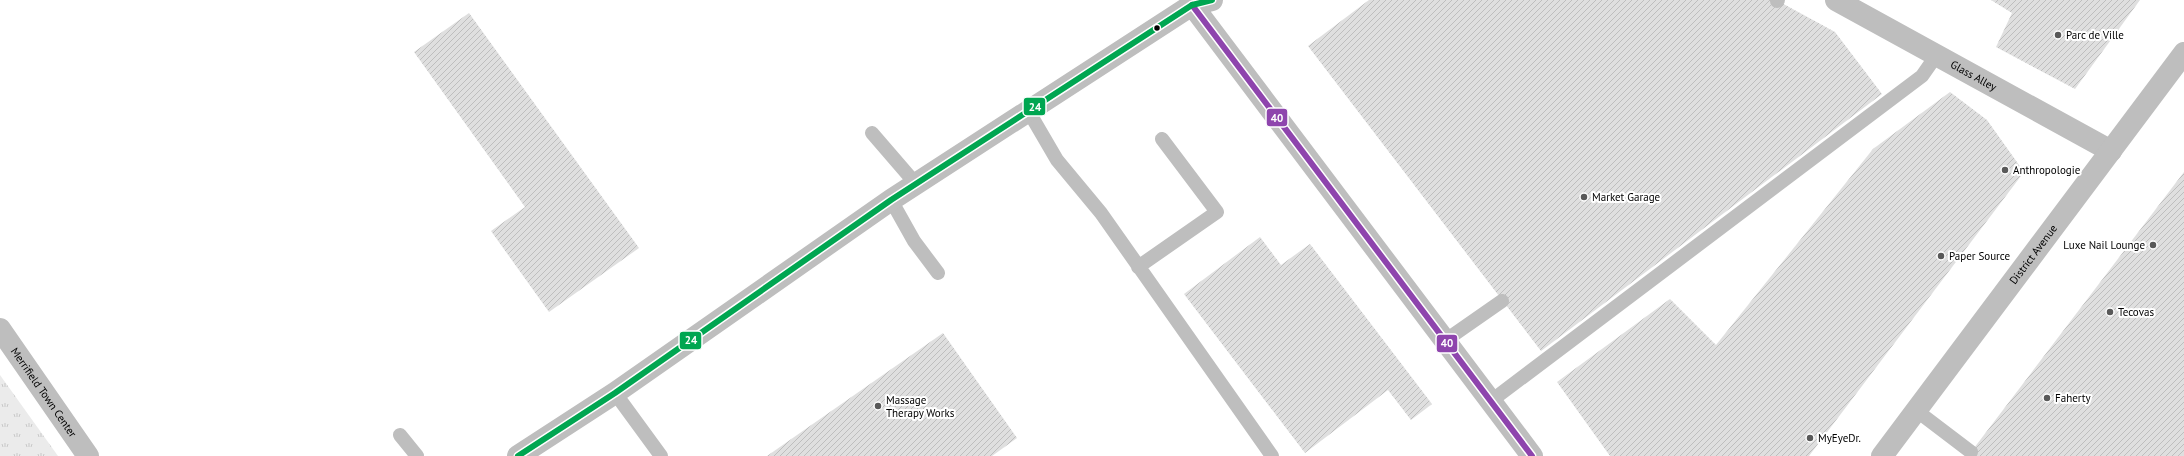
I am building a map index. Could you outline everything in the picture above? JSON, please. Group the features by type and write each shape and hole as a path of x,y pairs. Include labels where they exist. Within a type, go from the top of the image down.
{"street":[{"name":"Glass Alley","path":"1836,0 2112,151"},
{"path":"518,456 616,393 891,200 1199,2 1532,456"},
{"name":"District Avenue","path":"1882,456 2184,53"},
{"name":"Merrifield Town Center","path":"0,329 88,456"}],"lane":[{"path":"1491,401 1922,76 1936,56"},
{"path":"1029,112 1057,160 1101,213 1272,456"},
{"path":"872,133 916,184"},
{"path":"1138,267 1217,212 1162,139"},
{"path":"891,200 914,241 938,273"},
{"path":"1446,340 1502,301"},
{"path":"616,393 661,456"},
{"path":"1917,411 1971,452"},
{"path":"400,435 417,456"}],"green space":[{"path":"0,375 58,456 0,456"}],"building":[{"name":"Market Garage","path":"1369,0 1776,0 1835,32 1882,94 1541,351 1308,46"},
{"name":"Parc de Ville","path":"1991,0 2140,0 2075,89 1996,47 2012,13"},
{"path":"469,13 639,248 549,312 491,231 525,207 414,52"},
{"path":"1950,92 1987,120 2024,172 1809,456 1610,456 1557,382 1670,299 1716,345 1873,149"},
{"path":"2184,172 2184,456 1968,456 1971,452"},
{"path":"1260,237 1281,265 1310,244 1432,404 1411,420 1388,390 1305,453 1184,294"},
{"path":"943,333 1017,438 992,456 767,456"}],"transit line":[{"name":"24","path":"518,456 615,393 891,200 1192,5 1212,0"},
{"name":"40","path":"1192,5 1532,456"}],"place":[{"name":"Parc de Ville","path":"2058,35"},
{"name":"Anthropologie","path":"2005,170"},
{"name":"Market Garage","path":"1584,197"},
{"name":"Luxe Nail Lounge","path":"2153,245"},
{"name":"Paper Source","path":"1941,256"},
{"name":"Tecovas","path":"2110,312"},
{"name":"Faherty","path":"2047,398"},
{"name":"Massage Therapy Works","path":"878,406"},
{"name":"MyEyeDr.","path":"1810,438"}]}
